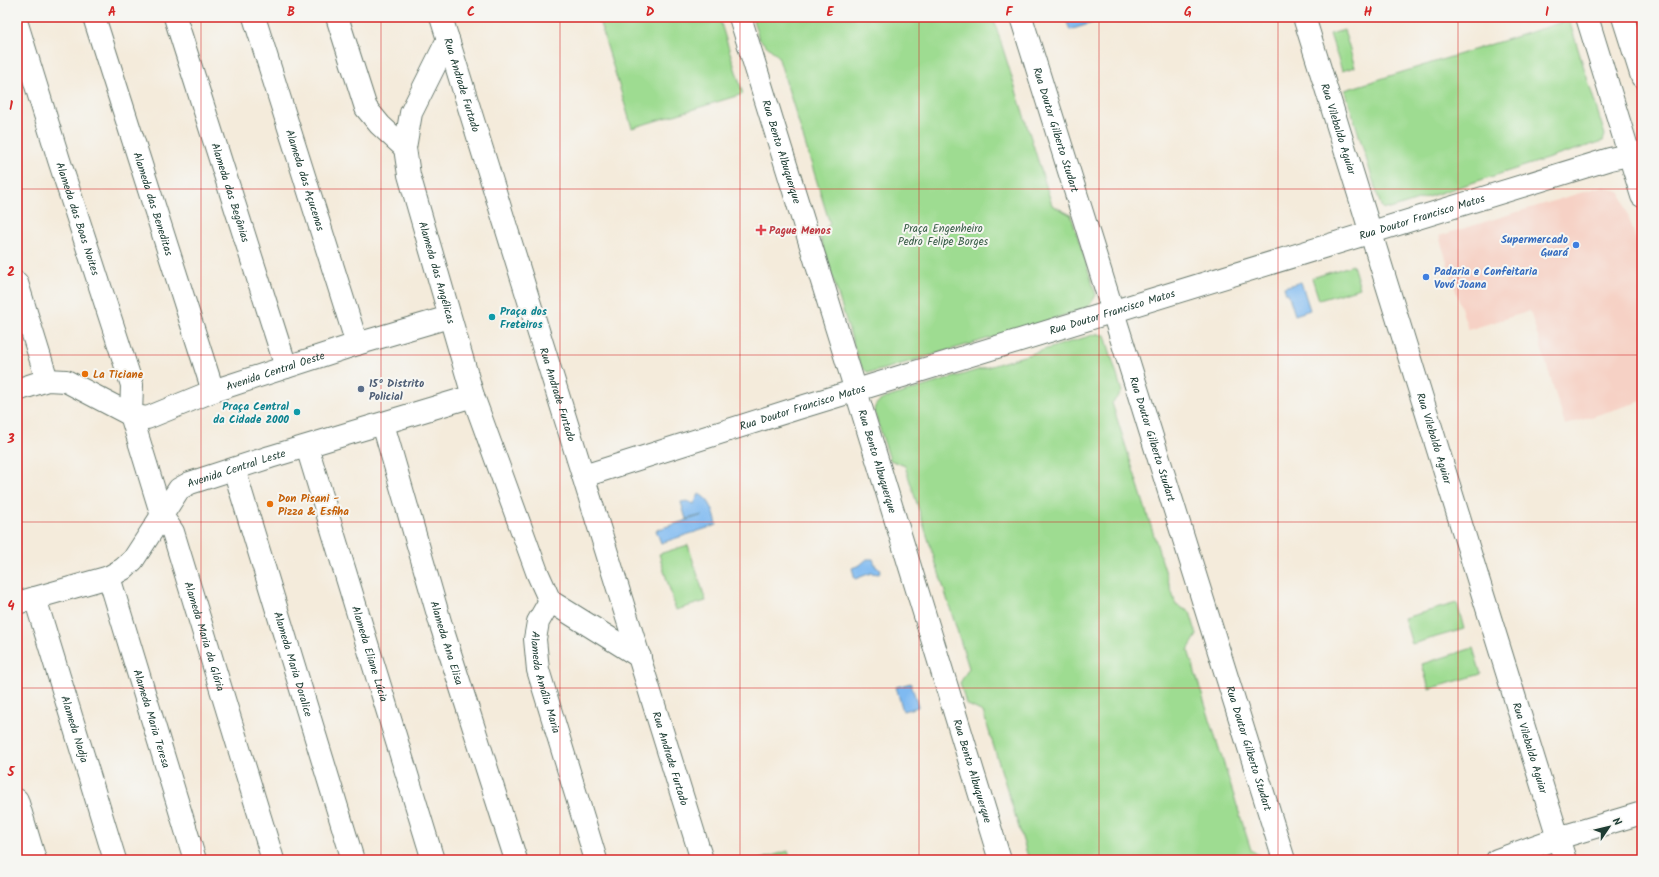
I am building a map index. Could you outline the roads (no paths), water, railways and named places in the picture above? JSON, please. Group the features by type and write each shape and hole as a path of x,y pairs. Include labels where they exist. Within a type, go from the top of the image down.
{"street":[{"name":"Alameda das Beneditas","path":"94,17 213,391"},
{"name":"Alameda das Begônias","path":"175,17 286,367"},
{"name":"Alameda das Açucenas","path":"254,17 357,344"},
{"path":"336,17 366,108 376,121 405,148"},
{"name":"Rua Andrade Furtado","path":"441,17 702,860"},
{"name":"Rua Bento Albuquerque","path":"740,17 1000,860"},
{"name":"Rua Doutor Gilberto Studart","path":"1021,17 1284,860"},
{"name":"Rua Vilebaldo Aguiar","path":"1304,17 1565,860"},
{"path":"1587,17 1636,154 1642,196"},
{"path":"1623,17 1642,78"},
{"name":"Alameda das Boas Noites","path":"17,24 59,160 132,385 131,415"},
{"name":"Alameda das Angélicas","path":"448,39 411,113 405,148 409,175 473,396"},
{"name":"Rua Doutor Francisco Matos","path":"584,476 1371,232 1610,159 1636,154"},
{"path":"17,283 47,380"},
{"name":"Avenida Central Oeste","path":"17,390 47,380 66,382 131,415 148,418 213,391 357,344 449,317"},
{"path":"473,396 537,572 550,601 640,658"},
{"name":"Avenida Central Leste","path":"26,601 109,577 123,569 133,560 179,489 190,483 473,396"},
{"name":"Alameda Maria da Glória","path":"131,415 162,516 174,532 272,860"},
{"name":"Alameda Ana Elisa","path":"384,424 441,625 516,860"},
{"name":"Alameda Eliane Lúcia","path":"307,447 433,860"},
{"name":"Alameda Maria Doralice","path":"234,469 353,860"},
{"name":"Alameda Maria Teresa","path":"109,577 195,860"},
{"name":"Alameda Nadja","path":"26,601 115,860"},
{"name":"Alameda Amália Maria","path":"550,601 538,622 535,639 538,670 596,860"},
{"path":"17,800 35,860"},
{"path":"1497,860 1558,838 1642,813"}],"water":[{"path":"1065,17 1111,17 1070,30"},
{"path":"1301,282 1310,310 1295,315 1288,293 1286,294 1284,287"},
{"path":"699,494 709,503 717,525 661,543 656,530 703,515 686,519 681,502 687,501 694,504"},
{"path":"867,559 873,559 876,567 881,569 879,574 871,573 855,579 852,568 860,565"},
{"path":"911,683 918,707 903,711 896,687"}],"place":[{"name":"Pague Menos","path":"761,230"},
{"name":"Supermercado Guará","path":"1576,245"},
{"name":"Padaria e Confeitaria Vovó Joana","path":"1426,277"},
{"name":"Praça dos Freteiros","path":"492,317"},
{"name":"La Ticiane","path":"85,374"},
{"name":"15º Distrito Policial","path":"361,389"},
{"name":"Praça Central da Cidade 2000","path":"297,412"},
{"name":"Don Pisani - Pizza & Esfiha","path":"270,504"}],"park label":[{"name":"Praça Engenheiro Pedro Felipe Borges","path":"943,234"}]}
